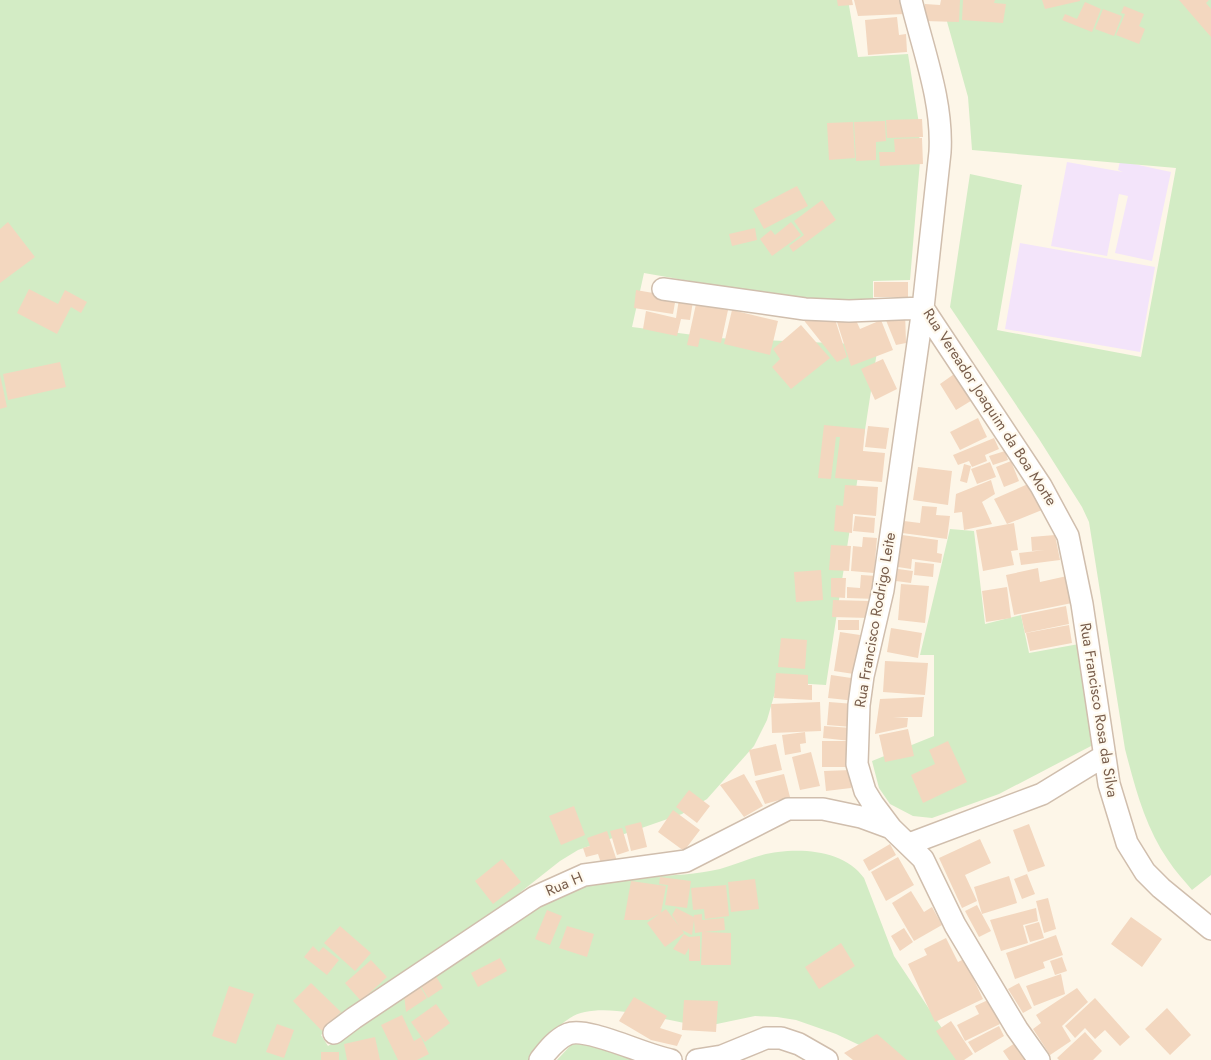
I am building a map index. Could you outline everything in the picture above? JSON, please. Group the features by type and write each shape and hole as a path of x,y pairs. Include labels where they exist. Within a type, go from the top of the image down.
{"street":[{"name":"Rua Vereador Joaquim da Boa Morte","path":"911,0 937,103 941,135 923,308 1036,478 1063,525 1072,547 1082,604"},
{"path":"663,289 805,309 849,312 923,308"},
{"name":"Rua Francisco Rodrigo Leite","path":"923,308 883,590 863,676 857,754 860,778 869,798 891,828 923,859 955,925 1017,1029 1039,1060"},
{"name":"Rua Francisco Rosa da Silva","path":"1082,604 1104,756 1109,784 1121,827 1134,857 1161,888 1211,929"},
{"path":"909,844 1042,794 1104,756"},
{"name":"Rua H","path":"334,1034 354,1018 535,897 561,883 584,874 655,867 686,861 788,809 840,808 850,804 857,795 860,778"},
{"name":"Rua H","path":"823,809 861,817 891,828"},
{"path":"540,1060 559,1039 575,1032 598,1037 671,1060"},
{"path":"697,1060 722,1056 766,1038 782,1038 799,1044 827,1060"}],"shaded area":[{"path":"1120,161 1171,172 1152,261 1115,253 1128,196 1119,194 1107,256 1051,246 1067,162 1123,172 1118,170"},
{"path":"1020,243 1155,267 1140,352 1005,329"}],"green space":[{"path":"0,0 848,0 858,57 908,54 919,124 920,161 910,280 873,281 873,299 844,300 786,296 644,273 632,327 717,338 878,345 826,685 778,682 767,720 754,746 707,799 682,814 578,850 560,861 508,902 423,960 321,1035 328,1046 431,980 525,915 577,889 611,880 720,869 771,853 801,851 837,857 856,869 864,878 894,956 961,1057 957,1060 891,1060 836,1034 796,1020 777,1017 755,1016 712,1025 698,1025 632,1013 597,1011 582,1013 564,1022 530,1060 0,1060"},
{"path":"941,0 1211,0 1211,875 1192,890 1174,868 1153,834 1133,778 1125,749 1089,522 1082,507 1039,439 950,307 970,174 1022,185 997,330 1141,357 1176,168 972,150 968,97"},
{"path":"950,529 974,531 985,624 1021,615 1029,653 1079,644 1093,745 999,794 932,818 913,816 890,804 879,788 872,761 934,736 934,655 920,655"},
{"path":"583,1042 637,1060 557,1060 571,1045"}],"building":[{"path":"837,0 852,0 853,5 838,6"},
{"path":"854,0 902,0 905,14 858,16"},
{"path":"941,0 960,0 959,22 924,21 925,4 940,5"},
{"path":"963,0 995,0 994,3 1006,4 1003,23 962,20"},
{"path":"1042,0 1080,0 1080,1 1045,9"},
{"path":"1179,0 1209,0 1206,3 1211,9 1211,37"},
{"path":"1085,2 1101,9 1092,32 1062,20 1065,14 1077,19"},
{"path":"1124,6 1144,14 1139,26 1145,29 1139,44 1116,35 1125,14 1121,13"},
{"path":"1103,9 1122,16 1114,36 1095,29"},
{"path":"897,17 899,35 906,34 907,52 868,55 865,20"},
{"path":"922,119 923,137 887,138 886,120"},
{"path":"885,121 886,141 876,142 876,160 856,161 854,122"},
{"path":"853,122 855,158 829,160 827,123"},
{"path":"922,138 923,164 880,166 879,152 895,152 894,139"},
{"path":"797,186 808,206 764,229 753,209"},
{"path":"822,200 836,220 793,252 789,246 804,235 794,221"},
{"path":"8,222 35,257 0,283 0,229"},
{"path":"791,222 801,235 772,256 760,239 771,230 775,235"},
{"path":"755,228 757,240 732,246 729,234"},
{"path":"874,282 908,282 908,297 874,297"},
{"path":"29,289 58,304 65,290 87,302 81,313 71,307 57,334 17,313"},
{"path":"636,290 676,297 673,314 634,308"},
{"path":"679,299 693,301 690,320 681,319 677,336 643,329 646,311 676,318"},
{"path":"696,304 728,310 721,343 700,338 698,347 687,345"},
{"path":"732,310 778,321 770,355 724,344"},
{"path":"905,311 906,343 896,345 883,313"},
{"path":"834,316 847,357 837,362 802,318"},
{"path":"855,318 860,329 881,320 893,350 851,366 837,322"},
{"path":"801,325 830,358 791,389 772,367 780,359 773,349"},
{"path":"883,359 897,389 875,400 861,369"},
{"path":"60,362 66,387 8,400 3,374"},
{"path":"957,372 974,399 956,410 940,384"},
{"path":"0,375 7,407 0,409"},
{"path":"978,418 987,437 960,450 950,432"},
{"path":"824,425 865,429 863,451 885,453 882,482 835,478 840,437 836,437 831,479 818,478"},
{"path":"868,426 889,428 886,449 865,447"},
{"path":"994,438 999,449 985,455 987,461 972,467 969,461 958,465 953,455"},
{"path":"1005,451 1008,460 993,465 989,456"},
{"path":"1011,461 1019,481 1004,487 996,467"},
{"path":"990,462 996,477 977,484 971,469"},
{"path":"964,464 971,466 967,483 960,481"},
{"path":"918,467 952,471 948,505 913,500"},
{"path":"991,480 995,494 982,502 992,524 964,530 962,512 954,513 956,494"},
{"path":"1028,484 1042,510 1007,524 994,499"},
{"path":"845,485 878,487 876,516 853,514 852,533 834,531 836,505 843,506"},
{"path":"922,506 937,507 936,515 950,516 947,539 902,533 904,521 920,523"},
{"path":"855,516 875,518 874,533 853,531"},
{"path":"1014,523 1018,550 1011,551 1014,565 983,571 976,530"},
{"path":"902,535 938,540 937,553 942,554 941,563 912,559 911,569 898,567"},
{"path":"1055,535 1060,560 1021,565 1019,553 1045,550 1032,551 1031,537"},
{"path":"863,537 877,538 874,573 851,571 853,546 862,547"},
{"path":"831,545 851,546 849,571 829,570"},
{"path":"915,562 934,564 933,577 914,575"},
{"path":"1038,568 1040,582 1067,576 1072,603 1014,615 1006,575"},
{"path":"898,569 913,571 911,583 896,581"},
{"path":"821,570 823,600 796,602 794,572"},
{"path":"861,575 877,576 876,599 847,598 847,587 860,588"},
{"path":"831,578 846,578 845,598 831,597"},
{"path":"901,584 929,586 925,623 898,620"},
{"path":"1007,587 1011,618 986,622 982,591"},
{"path":"833,600 869,601 869,618 832,617"},
{"path":"1066,606 1069,624 1025,633 1021,615"},
{"path":"838,620 859,620 859,630 838,630"},
{"path":"1069,625 1072,643 1030,651 1026,633"},
{"path":"891,628 922,633 918,658 887,652"},
{"path":"840,632 860,635 854,674 834,671"},
{"path":"781,638 807,640 805,669 778,667"},
{"path":"885,661 928,663 925,695 883,692"},
{"path":"776,673 808,675 808,685 812,685 812,700 774,698"},
{"path":"831,675 858,679 856,701 828,698"},
{"path":"924,697 922,717 893,717 908,718 907,727 875,734 880,699"},
{"path":"820,702 821,731 772,733 771,704"},
{"path":"829,702 854,704 852,727 827,725"},
{"path":"824,726 852,728 851,741 823,738"},
{"path":"908,729 914,756 885,762 879,735"},
{"path":"805,732 806,743 800,744 801,752 785,755 782,735"},
{"path":"822,741 848,741 848,767 822,767"},
{"path":"948,741 967,782 923,803 911,775 935,764 929,750"},
{"path":"776,744 782,770 755,776 749,750"},
{"path":"811,752 820,786 800,790 792,757"},
{"path":"851,770 851,788 826,791 824,771"},
{"path":"744,774 763,806 744,817 720,785"},
{"path":"784,774 790,797 765,804 755,781"},
{"path":"689,790 710,806 697,823 676,807"},
{"path":"574,806 585,835 561,845 549,816"},
{"path":"673,810 700,830 684,851 658,832"},
{"path":"641,822 647,847 631,851 625,826"},
{"path":"1029,824 1045,866 1028,872 1013,830"},
{"path":"622,828 629,851 617,855 610,831"},
{"path":"607,831 617,861 602,866 598,854 586,857 583,848 590,846 587,838"},
{"path":"980,839 991,863 965,875 977,901 962,908 939,858"},
{"path":"890,844 896,855 869,871 863,860"},
{"path":"898,857 914,885 886,901 871,872"},
{"path":"502,859 521,882 493,904 475,881"},
{"path":"1027,874 1035,894 1022,899 1014,879"},
{"path":"1009,876 1017,903 982,914 974,887"},
{"path":"660,877 691,881 687,908 665,905 668,885 659,884"},
{"path":"755,879 759,909 731,912 728,882"},
{"path":"631,881 666,886 661,913 648,920 624,920"},
{"path":"726,885 729,916 705,919 704,909 693,910 691,888"},
{"path":"911,891 924,912 932,907 942,925 914,941 892,903"},
{"path":"1048,898 1056,929 1044,933 1036,901"},
{"path":"977,905 991,931 979,937 965,911"},
{"path":"676,908 694,917 694,915 702,914 702,920 724,918 725,930 704,932 731,933 731,965 701,965 702,932 695,933 694,920 692,935 682,930 684,933 665,947 647,923 666,909 679,926 672,915"},
{"path":"1036,908 1038,921 1023,925 1028,943 1001,951 990,920"},
{"path":"547,910 562,916 550,945 535,939"},
{"path":"1131,917 1162,939 1142,967 1111,944"},
{"path":"1039,922 1044,938 1030,942 1025,926"},
{"path":"340,926 371,953 355,971 324,943"},
{"path":"567,926 594,934 587,957 559,948"},
{"path":"904,928 913,942 900,951 891,936"},
{"path":"684,934 689,937 700,936 700,961 689,961 689,948 685,955 673,949"},
{"path":"1056,935 1063,955 1043,962 1045,968 1015,979 1006,953"},
{"path":"946,938 958,962 964,959 983,999 935,1022 908,964 927,955 924,949"},
{"path":"841,943 855,966 819,989 805,967"},
{"path":"313,946 319,952 323,947 339,960 327,975 304,957"},
{"path":"1062,957 1067,971 1055,975 1050,961"},
{"path":"500,958 507,971 478,987 471,973"},
{"path":"371,960 387,977 361,1001 345,983"},
{"path":"434,973 443,988 428,998 419,983"},
{"path":"1061,974 1065,994 1034,1006 1026,986"},
{"path":"311,983 341,1012 322,1031 293,1001"},
{"path":"1019,983 1032,1008 1023,1013 1008,989"},
{"path":"419,985 427,998 406,1012 404,994"},
{"path":"229,986 254,994 236,1044 212,1036"},
{"path":"1077,988 1088,1002 1062,1026 1071,1041 1050,1055 1033,1029 1041,1023 1036,1015"},
{"path":"634,997 667,1016 660,1028 682,1035 677,1046 651,1040 619,1021"},
{"path":"1095,998 1130,1037 1120,1046 1105,1030 1095,1039 1085,1028 1075,1038 1065,1026"},
{"path":"684,1000 718,1001 716,1032 682,1030"},
{"path":"988,1000 1000,1024 965,1041 957,1025 979,1014 975,1006"},
{"path":"436,1004 450,1023 425,1042 411,1022"},
{"path":"1167,1008 1191,1035 1170,1055 1145,1029"},
{"path":"402,1015 414,1041 421,1037 429,1054 417,1060 398,1060 381,1025"},
{"path":"951,1021 973,1054 964,1060 956,1060 936,1031"},
{"path":"277,1024 294,1030 284,1058 266,1052"},
{"path":"999,1026 1004,1036 975,1053 968,1042"},
{"path":"1085,1032 1102,1051 1093,1060 1059,1060 1057,1058"},
{"path":"877,1034 907,1060 853,1060 844,1053"},
{"path":"375,1037 380,1060 347,1060 344,1044"},
{"path":"1015,1043 1026,1060 1009,1060 1003,1051"},
{"path":"321,1052 339,1052 339,1060 321,1060"}]}
